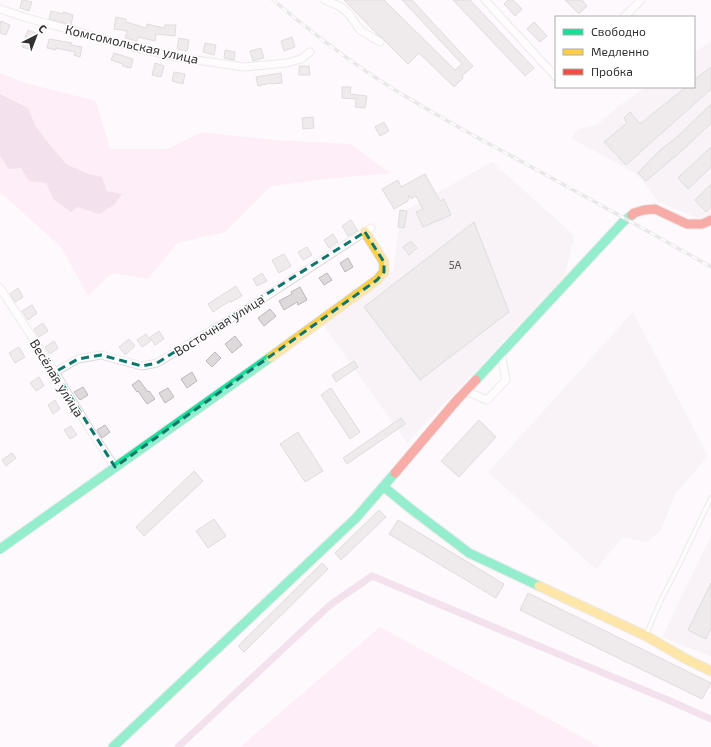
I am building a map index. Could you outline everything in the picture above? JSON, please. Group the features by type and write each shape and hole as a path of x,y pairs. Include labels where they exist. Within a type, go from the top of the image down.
{"street":[{"path":"326,0 349,14 360,30 380,42"},
{"path":"485,0 555,76"},
{"path":"625,16 641,0"},
{"name":"Комсомольская улица","path":"0,9 27,18 176,57 244,67 286,63 301,59 310,52"},
{"path":"112,747 356,518 466,391 634,213 655,209 687,224 702,224 711,220"},
{"path":"0,549 243,378 377,280 384,272 384,262 368,230"},
{"name":"Восточная улица","path":"55,372 78,359 101,355 142,366 157,363 250,307 368,230"},
{"name":"Весёлая улица","path":"0,288 115,467"},
{"path":"466,391 487,400 506,380 501,353"},
{"path":"384,487 469,553 646,636 686,659 711,671"}],"lane":[{"path":"646,636 661,600 711,498"}],"highlighted area":[{"path":"365,232 384,262 384,272 377,280 115,467 55,372 78,359 101,355 142,366 157,363"}],"shaded area":[{"path":"711,41 711,215 699,219 657,201 644,182 633,172 571,138 578,129 597,125 620,105 645,88 695,88 695,52"},
{"path":"0,73 22,82 96,101 110,149 167,149 202,132 275,140 351,144 390,173 271,186 225,232 177,243 148,279 112,273 88,296 61,247 0,192"},
{"path":"0,94 28,108 35,125 66,164 88,174 102,177 107,191 122,194 114,205 99,214 78,207 71,212 54,200 46,183 29,181 21,168 9,169 0,156"},
{"path":"492,162 575,236 564,277 407,443 324,326 393,271 401,213"},
{"path":"633,312 708,456 675,494 661,530 647,542 622,538 596,569 488,472"},
{"path":"711,536 711,657 662,637"},
{"path":"380,627 600,747 240,747"}],"building":[{"path":"22,0 32,2 29,11 20,8"},
{"path":"344,0 384,0 455,70 462,64 402,0 412,0 473,66 462,76 463,78 454,87 419,53 408,64"},
{"path":"453,0 470,0 534,68 525,76"},
{"path":"508,0 513,0 522,9 515,16 504,4"},
{"path":"565,0 582,0 587,6 579,14"},
{"path":"51,11 73,15 71,25 49,19"},
{"path":"116,17 126,19 126,22 146,28 147,24 164,28 165,25 176,25 175,36 156,34 155,41 138,37 137,41 125,38 127,31 114,29"},
{"path":"1,21 10,25 6,35 0,33"},
{"path":"534,22 547,36 540,42 527,29"},
{"path":"28,30 38,34 32,50 22,47"},
{"path":"292,37 295,47 284,51 281,41"},
{"path":"179,38 189,40 187,51 177,49"},
{"path":"49,39 72,43 71,45 82,47 80,57 74,55 75,52 56,48 56,50 47,48"},
{"path":"205,43 216,45 214,55 203,52"},
{"path":"261,48 264,58 253,61 250,51"},
{"path":"225,50 235,52 234,60 224,58"},
{"path":"114,53 133,59 131,68 111,60"},
{"path":"155,63 164,66 161,77 152,75"},
{"path":"299,66 309,66 310,75 299,75"},
{"path":"711,67 711,89 626,165 604,142 627,123 624,118 630,112 640,124 685,88 695,88 695,79"},
{"path":"174,72 185,74 183,84 172,81"},
{"path":"281,73 282,83 271,83 258,86 256,77"},
{"path":"342,87 351,87 350,94 367,96 365,108 355,107 356,99 342,98"},
{"path":"711,104 711,123 685,148 646,181 638,173 660,150 676,138"},
{"path":"313,117 314,128 303,129 302,118"},
{"path":"384,122 389,131 380,136 375,127"},
{"path":"711,147 711,167 688,189 678,178"},
{"path":"425,174 440,201 444,199 451,215 423,227 416,212 423,209 416,196 411,199 409,195 408,201 394,209 382,189 398,180 401,187"},
{"path":"711,184 711,207 706,212 695,200"},
{"path":"400,210 407,211 404,228 398,227"},
{"path":"351,220 358,231 348,236 342,226"},
{"path":"474,222 509,312 420,380 364,307"},
{"path":"333,234 338,242 329,248 324,240"},
{"path":"411,241 417,248 409,255 403,247"},
{"path":"307,247 312,255 303,260 298,252"},
{"path":"284,254 291,266 279,273 272,260"},
{"path":"348,258 353,267 345,272 340,263"},
{"path":"262,273 267,281 257,286 253,279"},
{"path":"327,273 332,280 324,285 319,278"},
{"path":"236,286 242,296 231,302 230,301 213,312 208,304"},
{"path":"300,287 307,300 298,305 297,302 284,310 279,301 292,294 291,292"},
{"path":"18,288 23,297 15,302 10,294"},
{"path":"32,305 37,313 28,320 22,311"},
{"path":"270,309 276,316 264,326 258,318"},
{"path":"43,323 48,331 39,337 34,329"},
{"path":"159,331 164,339 155,345 150,337"},
{"path":"146,334 151,341 142,347 137,340"},
{"path":"235,336 242,345 232,353 225,344"},
{"path":"129,339 135,346 125,355 119,347"},
{"path":"54,341 58,348 50,354 45,347"},
{"path":"19,347 25,357 15,363 9,353"},
{"path":"215,352 221,358 212,367 206,361"},
{"path":"354,361 358,367 336,382 332,375"},
{"path":"192,372 197,381 187,388 181,379"},
{"path":"39,377 44,386 36,391 30,383"},
{"path":"139,380 155,399 147,404 132,385"},
{"path":"83,387 88,395 80,400 74,392"},
{"path":"168,388 174,397 165,403 159,393"},
{"path":"331,388 360,432 350,439 321,395"},
{"path":"55,400 60,409 53,414 48,405"},
{"path":"401,418 405,424 347,464 343,458"},
{"path":"479,420 496,437 459,477 441,461"},
{"path":"105,425 110,432 102,438 97,430"},
{"path":"71,426 77,435 70,439 64,430"},
{"path":"298,432 323,471 305,482 280,444"},
{"path":"12,453 16,458 6,466 2,460"},
{"path":"194,471 203,481 144,536 136,527"},
{"path":"379,510 386,517 341,560 335,553"},
{"path":"214,519 226,536 208,548 196,531"},
{"path":"398,520 504,584 496,598 389,534"},
{"path":"322,563 328,569 244,652 238,646"},
{"path":"711,583 711,628 706,639 688,630"},
{"path":"528,593 711,683 702,699 520,610"}],"waterway":[{"path":"178,747 330,605 372,576 711,719"}],"railway":[{"path":"273,0 339,52 392,88 453,124 711,267"}],"traffic: fast":[{"path":"476,380 623,222 632,215"},
{"path":"0,549 271,357"},
{"path":"113,747 356,518 395,473"},
{"path":"384,487 469,553 539,586"}],"traffic: slow":[{"path":"271,357 377,280 384,272 384,262 365,232"},
{"path":"539,586 646,636 686,659 711,671"}],"traffic: jam":[{"path":"632,215 644,210 655,209 687,224 702,224 711,220"},
{"path":"395,473 476,380"}]}
